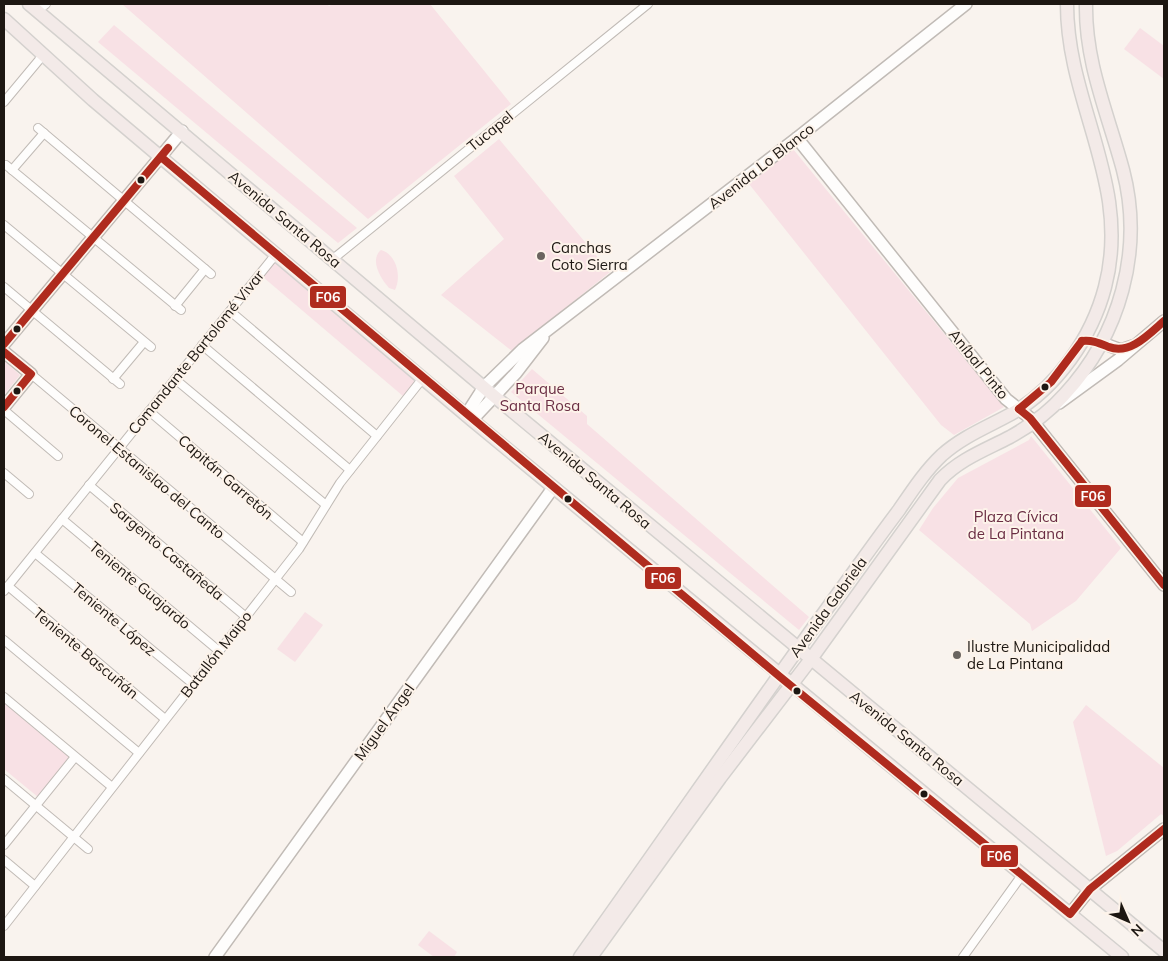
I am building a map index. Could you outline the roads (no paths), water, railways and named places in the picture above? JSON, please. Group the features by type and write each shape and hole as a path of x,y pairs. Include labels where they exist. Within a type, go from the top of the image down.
{"main road":[{"name":"Avenida Gabriela","path":"580,957 798,649 938,458 962,440 1019,409 1051,382 1082,341 1096,314 1105,287 1112,232 1107,183 1071,55 1067,4"},
{"name":"Avenida Gabriela","path":"592,957 720,778 811,659 945,475 963,460 1033,423 1053,406 1081,376 1102,343 1116,313 1125,282 1130,230 1126,184 1090,58 1086,4"},
{"name":"Avenida Santa Rosa","path":"37,6 182,132 484,388 1164,951"},
{"path":"4,20 164,152 276,254 552,488 1122,957"},
{"path":"1090,127 1108,121"},
{"path":"1082,341 1094,340 1102,343"}],"street":[{"name":"Tucapel","path":"333,259 648,4"},
{"name":"Avenida Lo Blanco","path":"469,417 484,388 511,359 797,138 966,4"},
{"path":"4,102 44,54"},
{"path":"41,131 208,271 178,308 93,238 9,168 41,131"},
{"path":"4,344 182,132"},
{"name":"Aníbal Pinto","path":"797,138 1006,399 1033,423 1164,586"},
{"path":"4,225 151,348"},
{"name":"Comandante Bartolomé Vivar","path":"6,589 276,254"},
{"path":"4,287 116,381 144,342"},
{"path":"230,311 377,436"},
{"path":"1053,406 1111,366 1132,346 1164,321"},
{"name":"Avenida Lo Blanco","path":"469,417 494,396 555,326"},
{"path":"1102,343 1121,350 1132,346"},
{"path":"202,346 350,470"},
{"name":"Coronel Estanislao del Canto","path":"4,352 291,592"},
{"path":"511,359 520,367"},
{"path":"31,374 4,408 58,456"},
{"name":"Batallón Maipo","path":"5,923 246,617 303,542 326,504 350,470 423,378"},
{"path":"175,379 326,504"},
{"name":"Capitán Garretón","path":"149,411 303,542"},
{"path":"4,473 29,494"},
{"name":"Sargento Castañeda","path":"89,485 246,617"},
{"name":"Miguel Ángel","path":"215,957 552,488"},
{"name":"Teniente Guajardo","path":"62,519 219,651"},
{"name":"Teniente López","path":"35,553 193,684"},
{"name":"Teniente Bascuñán","path":"6,589 165,719"},
{"path":"4,640 139,753"},
{"path":"4,697 112,787"},
{"path":"4,845 75,757"},
{"path":"4,779 88,849"},
{"path":"1070,914 1090,888 1164,829"},
{"path":"4,860 35,886"},
{"path":"963,957 1022,875"}],"place":[{"name":"Canchas Coto Sierra","path":"541,256"},
{"name":"Ilustre Municipalidad de La Pintana","path":"957,655"}],"park label":[{"name":"Parque Santa Rosa","path":"540,396"},
{"name":"Plaza Cívica de La Pintana","path":"1016,524"}]}
